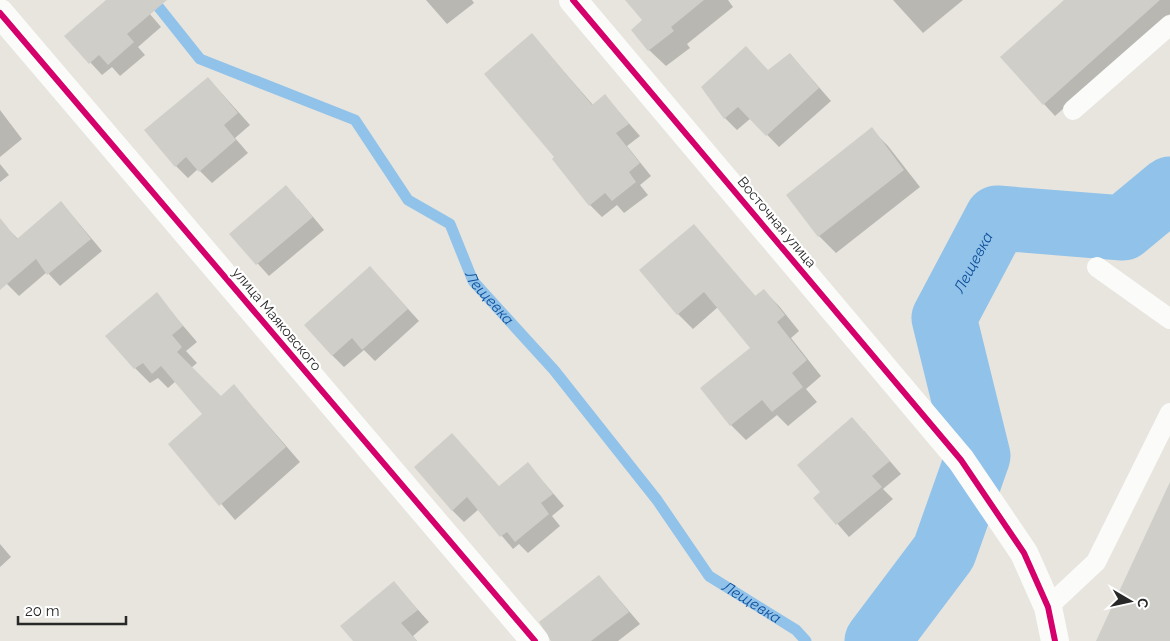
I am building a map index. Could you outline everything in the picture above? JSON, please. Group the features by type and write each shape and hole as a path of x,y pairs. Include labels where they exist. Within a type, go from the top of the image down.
{"street":[{"name":"Восточная улица","path":"574,0 962,460 994,505 1024,553 1048,607 1054,641"},
{"name":"улица Маяковского","path":"0,13 535,641"}],"lane":[{"path":"1073,110 1170,25"},
{"path":"1097,267 1170,319"},
{"path":"1048,607 1096,562 1170,412"}],"building":[{"path":"106,0 167,0 127,34 134,42 108,65 99,55 89,64 64,36"},
{"path":"625,0 704,0 671,27 674,31 648,51 631,30 642,20"},
{"path":"1064,0 1160,0 1043,105 1000,57"},
{"path":"532,33 592,105 605,94 629,124 616,133 640,163 629,172 636,182 612,201 605,193 589,206 552,159 554,157 484,74"},
{"path":"746,46 768,70 790,53 819,88 766,136 738,107 724,119 701,87"},
{"path":"208,77 238,113 224,125 236,140 199,172 186,157 175,167 144,130"},
{"path":"872,127 904,170 818,237 786,195"},
{"path":"286,185 313,217 256,265 229,234"},
{"path":"61,201 91,239 47,275 36,259 0,290 0,218 17,239"},
{"path":"694,224 755,296 764,289 785,315 777,322 807,360 792,373 803,387 772,412 762,400 730,426 700,388 750,348 704,292 677,315 639,270"},
{"path":"370,266 408,309 362,350 352,338 332,356 304,325"},
{"path":"157,292 183,326 172,335 182,347 177,352 221,396 234,384 286,447 219,506 168,444 202,414 161,366 152,374 143,363 134,369 105,336"},
{"path":"852,417 890,461 872,476 882,487 836,525 813,498 820,492 797,465"},
{"path":"452,433 499,486 528,462 553,494 541,503 549,514 515,542 507,532 500,537 467,497 452,511 414,467"},
{"path":"1170,482 1170,641 1096,641"},
{"path":"599,575 629,612 591,641 551,641 539,622"},
{"path":"394,581 418,610 401,623 417,641 353,641 340,626"}],"waterway":[{"name":"Лещевка","path":"153,0 200,59 355,120 408,200 450,224 473,281 554,370 657,500 709,576 796,630 806,641"},
{"name":"Лещевка","path":"877,641 944,552 978,456 944,318 997,218 1123,228 1170,189"}],"cycle path":[{"path":"573,0 961,460 1024,553 1048,607 1055,641"},
{"path":"0,13 535,641"}]}
